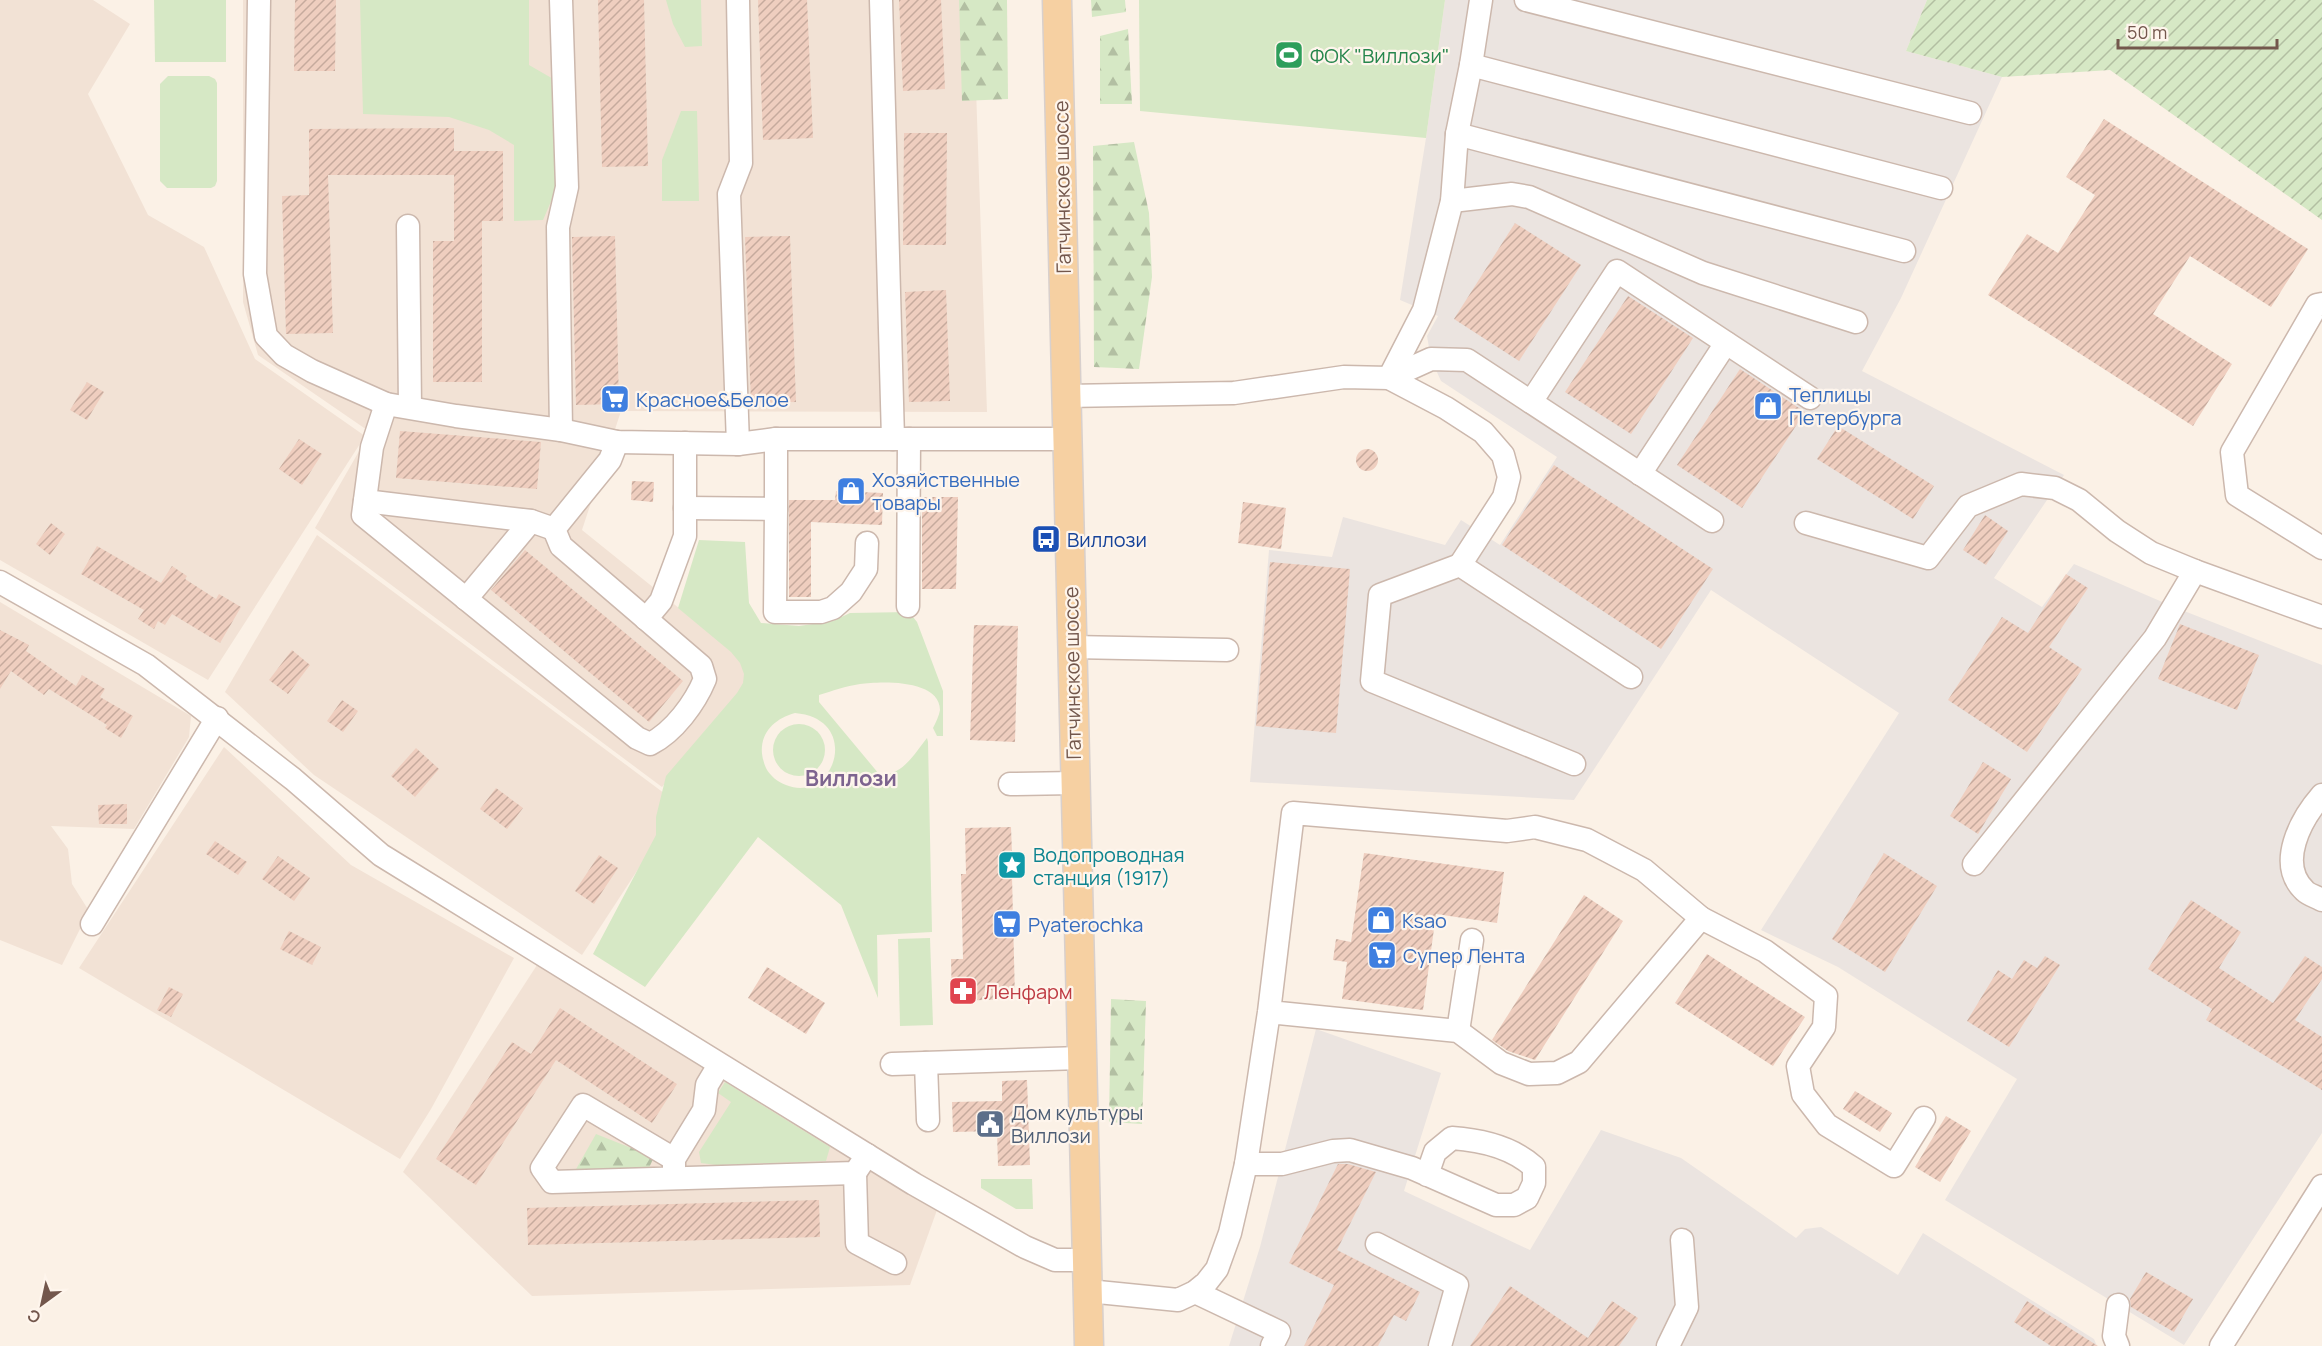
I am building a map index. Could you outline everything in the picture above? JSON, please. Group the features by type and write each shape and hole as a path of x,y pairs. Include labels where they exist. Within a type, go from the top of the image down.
{"main road":[{"name":"Гатчинское шоссе","path":"1057,0 1089,1346"}],"street":[{"path":"258,0 255,274 266,336 284,355 312,371 386,404 561,430 617,442 738,444 776,439 1066,439"},
{"path":"561,0 567,187 558,227 561,430"},
{"path":"738,0 741,163 729,195 738,444"},
{"path":"881,0 908,606"},
{"path":"1389,378 1424,309 1452,201 1457,134 1481,0"},
{"path":"1526,0 1970,113"},
{"path":"1471,65 1941,188"},
{"path":"1457,134 1904,251"},
{"path":"1452,201 1512,194 1529,196 1704,273 1856,322"},
{"path":"408,226 410,407"},
{"path":"1531,402 1617,271 1810,398"},
{"path":"2322,304 2317,305 2232,452 2237,495 2322,548"},
{"path":"1640,474 1726,343"},
{"path":"1066,396 1234,393 1344,377 1389,378 1431,359 1467,360 1712,521"},
{"path":"1389,378 1446,408 1483,432 1503,455 1509,477 1504,497 1460,565 1380,595 1372,681 1574,764"},
{"path":"365,501 531,520 554,529 561,546 701,666 705,679 698,695 663,737 650,744 637,738 363,515 372,447 386,404"},
{"path":"776,439 775,612 821,612 833,608 850,592 866,569 867,543"},
{"path":"554,529 610,460 617,442"},
{"path":"646,619 661,601 685,536 686,443"},
{"path":"1806,523 1928,558 1968,506 2021,484 2055,488 2079,501 2117,531 2151,553 2322,617"},
{"path":"685,508 776,509"},
{"path":"466,599 531,520"},
{"path":"1460,565 1631,677"},
{"path":"1974,864 2155,638 2195,571"},
{"path":"0,582 146,665 217,718 381,855 719,1065 861,1164 1055,1260 1087,1260"},
{"path":"1071,647 1227,650"},
{"path":"92,924 217,718"},
{"path":"1010,784 1075,783"},
{"path":"2322,795 2314,804 2292,847 2292,871 2305,892 2322,900"},
{"path":"1088,1291 1178,1300 1195,1292 1217,1269 1230,1233 1246,1164 1269,1012 1293,813 1508,831 1535,827 1587,840 1644,870 1701,918 1765,951 1826,996 1824,1027 1798,1066 1803,1094 1827,1125 1894,1166 1924,1118"},
{"path":"1269,1012 1458,1031 1501,1064 1529,1074 1557,1073 1579,1062 1701,918"},
{"path":"1458,1031 1472,940"},
{"path":"892,1064 1082,1058"},
{"path":"926,1063 928,1120"},
{"path":"674,1169 704,1110 707,1085 719,1065"},
{"path":"674,1169 583,1105 542,1168 552,1182 674,1169 861,1164"},
{"path":"1246,1164 1282,1164 1333,1150 1350,1150 1427,1175"},
{"path":"861,1164 857,1243 895,1263"},
{"path":"2222,1346 2322,1186"},
{"path":"1668,1346 1687,1307 1682,1240"},
{"path":"1377,1244 1457,1285 1440,1346"},
{"path":"1195,1292 1279,1332 1272,1346"},
{"path":"2118,1305 2114,1336 2118,1346"}],"shaded area":[{"path":"0,0 93,0 130,24 88,94 148,215 204,247 255,359 365,436 208,680 0,560"},
{"path":"243,0 973,0 987,412 621,411 582,530 757,671 662,787 315,528 370,432 258,355 243,302"},
{"path":"1445,0 1927,0 1906,51 2002,77 1901,298 1862,371 2064,475 1994,578 2042,607 2074,564 2174,607 2322,665 2322,1133 2184,1345 1945,1200 2017,1079 1838,967 1761,930 1899,713 1711,590 1574,800 1250,782 1269,550 1332,557 1343,517 1445,545 1461,520 1500,545 1557,457 1441,381 1431,359 1427,336 1438,316 1400,300"},
{"path":"317,535 680,805 582,955 314,775 225,692"},
{"path":"0,602 191,716 189,737 134,829 51,826 68,849 72,884 89,911 62,965 0,940"},
{"path":"224,747 351,865 514,958 431,1109 400,1159 79,968"},
{"path":"537,965 937,1210 910,1285 532,1296 403,1172"},
{"path":"1316,1029 1441,1073 1404,1191 1530,1250 1601,1130 1681,1158 1796,1238 1805,1229 1821,1227 1898,1275 1923,1233 2094,1339 2097,1346 1229,1346 1260,1247"}],"green space":[{"path":"154,0 226,0 226,62 155,62"},
{"path":"360,0 529,0 529,65 555,80 559,183 543,220 514,221 514,145 489,130 449,117 363,114"},
{"path":"666,0 701,0 702,46 685,47 673,24"},
{"path":"959,0 1007,0 1008,99 962,101"},
{"path":"1091,0 1125,0 1126,12 1092,17"},
{"name":"ФОК \"Виллози\"","path":"1139,0 1445,0 1426,138 1140,111"},
{"path":"1927,0 2322,0 2322,220 2110,70 2002,77 1906,51"},
{"path":"1128,29 1132,104 1100,104 1100,36"},
{"path":"168,76 209,76 217,83 217,181 211,188 167,188 160,181 160,84"},
{"path":"681,111 697,111 699,201 662,201 662,160"},
{"path":"1134,142 1149,213 1152,277 1139,369 1094,367 1093,146"},
{"path":"699,540 745,542 749,603 761,623 799,626 833,621 850,613 909,612 917,622 943,691 943,736 937,736 933,728 940,710 937,700 930,692 920,687 908,684 869,683 819,695 819,702 879,774 887,774 901,768 927,738 928,742 932,932 877,935 878,998 841,905 758,837 645,987 593,954 656,835 656,817 666,776 743,683 744,674 740,663 731,652 678,608","holes":["795,713 816,719 829,730 835,744 834,759 828,773 817,783 803,788 780,782 768,771 763,758 762,749 766,733 778,721"]},
{"path":"794,724 804,724 818,731 825,750 818,769 804,776 794,776 784,772 777,765 773,755 773,745 777,735 784,728"},
{"path":"930,938 933,1025 900,1026 898,939"},
{"path":"1111,999 1146,1001 1142,1124 1109,1122"},
{"path":"725,1082 830,1147 826,1161 716,1165 701,1163 699,1152 731,1102 718,1093"},
{"path":"596,1134 654,1157 648,1170 575,1171"},
{"path":"981,1179 1032,1179 1033,1209 1016,1209 981,1188"}],"building":[{"path":"295,0 336,0 335,71 294,71"},
{"path":"598,0 644,0 648,166 602,167"},
{"path":"758,0 807,0 813,138 763,140"},
{"path":"899,0 941,0 945,89 903,91"},
{"path":"2104,119 2308,249 2271,307 2190,256 2153,314 2232,364 2193,426 1988,295 2027,234 2058,253 2095,195 2066,177"},
{"path":"454,128 454,151 503,151 503,221 482,221 482,382 433,382 433,241 454,241 454,175 328,175 333,333 286,334 282,196 309,195 309,129"},
{"path":"904,133 947,133 946,245 903,245"},
{"path":"1515,223 1581,265 1519,361 1454,319"},
{"path":"615,236 619,404 576,405 572,237"},
{"path":"790,236 796,402 751,403 745,237"},
{"path":"946,290 950,401 909,402 905,292"},
{"path":"1628,296 1693,338 1631,434 1565,392"},
{"path":"1740,369 1805,412 1742,508 1677,465"},
{"path":"87,382 104,392 87,420 70,410"},
{"path":"1838,426 1934,486 1913,519 1817,459"},
{"path":"400,431 541,442 537,489 396,478"},
{"path":"299,439 322,454 302,485 279,469"},
{"path":"1367,449 1375,452 1378,460 1375,468 1367,471 1359,468 1356,460 1359,452"},
{"path":"1554,465 1713,569 1661,649 1502,545"},
{"path":"632,481 654,482 653,502 631,500"},
{"path":"836,491 883,493 882,525 811,522 811,597 789,597 789,500 835,500"},
{"path":"922,497 958,497 956,589 922,589"},
{"path":"1243,502 1286,508 1281,549 1238,543"},
{"path":"1985,515 2008,531 1986,565 1963,550"},
{"path":"51,523 65,534 50,555 36,544"},
{"path":"97,546 161,583 172,566 187,576 185,579 216,599 219,594 241,607 220,643 172,614 165,625 158,621 154,629 138,619 144,610 81,574"},
{"path":"525,550 683,681 649,722 491,590"},
{"path":"1270,562 1350,569 1336,733 1256,726"},
{"path":"2066,574 2088,588 2049,647 2082,669 2027,752 1948,700 2002,617 2028,633"},
{"path":"2180,624 2259,655 2237,710 2158,679"},
{"path":"974,625 1018,626 1015,742 970,740"},
{"path":"0,630 29,645 26,651 76,686 82,675 105,689 100,697 133,716 121,738 105,728 107,725 49,689 44,695 11,671 0,689"},
{"path":"292,650 310,665 288,694 269,680"},
{"path":"342,700 358,711 343,732 327,721"},
{"path":"416,748 439,769 415,797 391,776"},
{"path":"1983,762 2011,779 1978,834 1950,816"},
{"path":"496,788 523,808 507,829 480,809"},
{"path":"127,804 127,824 99,824 98,805"},
{"path":"1011,827 1012,854 1023,853 1024,876 1012,876 1015,999 952,1001 951,959 963,959 961,874 966,874 965,828"},
{"path":"215,841 247,862 238,875 206,854"},
{"path":"1364,853 1504,872 1497,923 1436,914 1423,1010 1342,999 1347,962 1333,960 1336,939 1351,942"},
{"path":"1884,853 1937,886 1885,972 1832,939"},
{"path":"599,855 618,868 594,904 575,891"},
{"path":"278,856 310,878 294,901 262,879"},
{"path":"1584,895 1623,921 1535,1060 1508,1051 1492,1040"},
{"path":"2191,900 2241,932 2219,968 2273,1003 2305,956 2322,967 2322,979 2295,1020 2322,1037 2322,1090 2206,1020 2212,1009 2148,969"},
{"path":"289,931 321,947 312,965 280,949"},
{"path":"1707,954 1805,1017 1773,1066 1675,1003"},
{"path":"2045,956 2060,965 2009,1047 1967,1021 1998,970 2012,979 2024,960 2037,968"},
{"path":"767,967 825,1003 806,1034 748,998"},
{"path":"169,987 183,994 171,1017 157,1010"},
{"path":"560,1008 677,1084 652,1123 556,1060 476,1185 436,1159 512,1042 531,1054"},
{"name":"Дом культуры Виллози","path":"1027,1080 1030,1165 998,1166 997,1131 953,1132 952,1102 1002,1101 1002,1081"},
{"path":"1855,1091 1892,1113 1880,1132 1843,1109"},
{"path":"1946,1116 1971,1131 1940,1182 1915,1167"},
{"path":"1338,1164 1348,1164 1376,1172 1337,1250 1420,1292 1406,1321 1394,1315 1378,1346 1304,1346 1334,1285 1289,1263"},
{"path":"819,1200 820,1237 528,1245 527,1208"},
{"path":"2146,1272 2193,1299 2174,1332 2131,1307 2130,1299"},
{"path":"1510,1286 1588,1338 1612,1301 1638,1318 1619,1346 1470,1346"},
{"path":"2027,1301 2098,1346 2051,1346 2014,1322"}],"place":[{"name":"ФОК \"Виллози\"","path":"1289,55"},
{"name":"Красное&Белое","path":"615,399"},
{"name":"Теплицы Петербурга","path":"1768,406"},
{"name":"Хозяйственные товары","path":"851,491"},
{"name":"Виллози","path":"1046,539"},
{"name":"Водопроводная станция (1917)","path":"1012,865"},
{"name":"Ksao","path":"1381,920"},
{"name":"Pyaterochka","path":"1007,924"},
{"name":"Супер Лента","path":"1382,955"},
{"name":"Ленфарм","path":"963,991"},
{"name":"Дом культуры Виллози","path":"990,1124"}],"district":[{"name":"Виллози","path":"851,778"}]}
